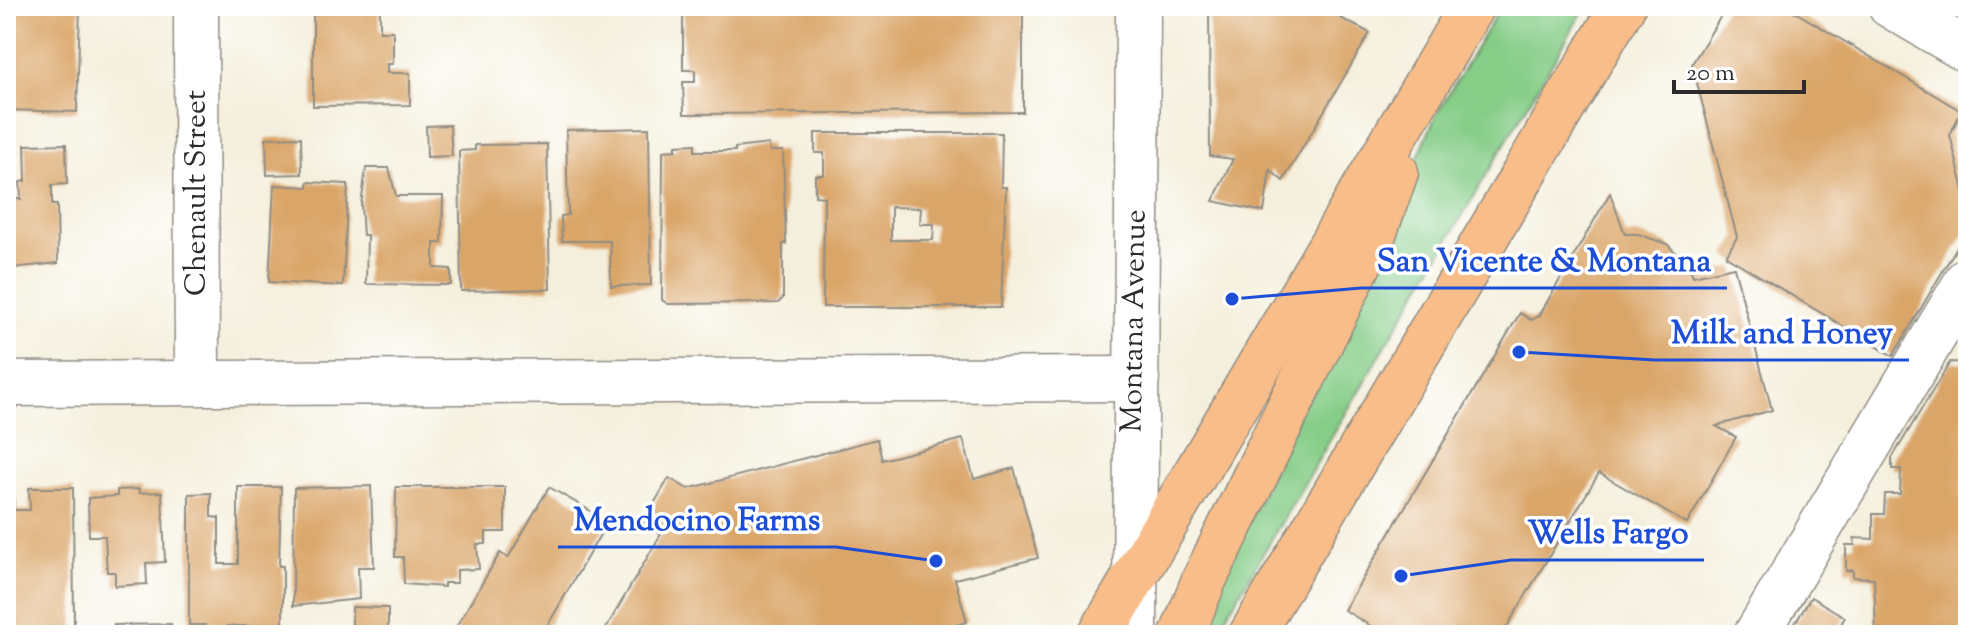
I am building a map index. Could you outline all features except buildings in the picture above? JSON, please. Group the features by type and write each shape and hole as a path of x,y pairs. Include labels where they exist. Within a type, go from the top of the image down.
{"main road":[{"path":"1100,635 1472,6"},
{"path":"1263,631 1623,6"},
{"path":"1182,635 1204,580 1374,234 1425,87"},
{"path":"1123,635 1135,573"}],"street":[{"name":"Chenault Street","path":"196,6 197,380"},
{"name":"Montana Avenue","path":"1135,635 1133,446 1137,379 1138,6"},
{"path":"1891,6 1968,51"},
{"path":"1756,635 1968,279"},
{"path":"6,384 197,380 1137,379"}],"green space":[{"path":"1501,6 1586,6 1215,635 1211,635 1212,601 1436,115"}],"place":[{"name":"San Vicente & Montana","path":"1232,299"},
{"name":"Milk and Honey","path":"1519,352"},
{"name":"Mendocino Farms","path":"936,561"},
{"name":"Wells Fargo","path":"1401,576"}]}
